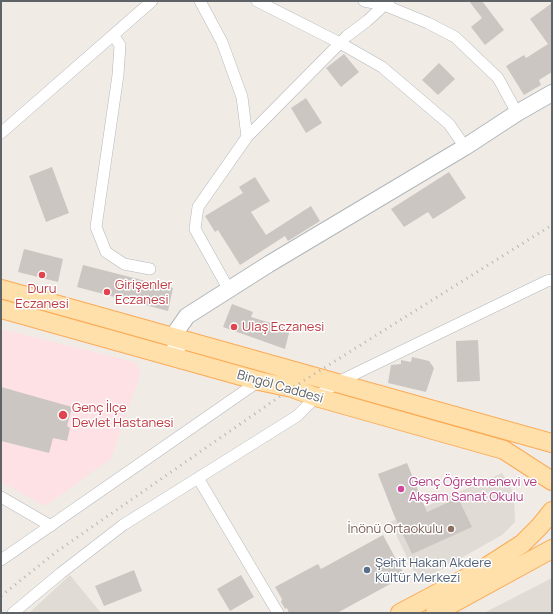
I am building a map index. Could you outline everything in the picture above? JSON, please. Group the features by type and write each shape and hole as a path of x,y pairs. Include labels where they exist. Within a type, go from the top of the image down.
{"main road":[{"name":"Bingöl Caddesi","path":"1,289 552,443"},
{"name":"Bingöl Caddesi","path":"1,309 259,381 292,388 316,397 504,450 552,481"},
{"path":"400,613 483,569 522,544 540,526 552,511"},
{"path":"435,613 552,549"}],"street":[{"path":"1,133 152,1"},
{"path":"200,1 222,42 242,97 247,137"},
{"path":"256,1 340,43 382,67 449,124 465,148"},
{"path":"364,1 386,3 455,37 498,78 518,113"},
{"path":"229,290 195,229 198,207 247,137 347,36 367,21 386,3"},
{"path":"113,35 120,45 118,75 96,227 106,252 124,264 150,269"},
{"path":"179,358 173,336 187,316 276,260 465,148 518,113 552,93"},
{"path":"13,613 61,573 123,525 296,416 316,397 338,382 552,280"},
{"path":"1,560 259,381"},
{"path":"198,478 278,613"},
{"path":"1,497 51,526"}],"shaded area":[{"name":"Genç İlçe Devlet Hastanesi","path":"1,329 135,362 141,372 111,459 45,506 1,482"},
{"name":"İnönü Ortaokulu","path":"502,473 514,494 515,522 502,535 419,582 390,522"},
{"path":"70,575 101,613 29,613"},
{"path":"552,578 552,613 484,613"}],"building":[{"path":"469,1 482,1 504,30 485,45 471,27 482,18"},
{"path":"552,3 552,72 539,80 541,85 524,95 506,66 524,55 526,58 548,44 530,19"},
{"path":"344,54 359,72 341,87 326,68"},
{"path":"439,63 455,79 438,95 422,80"},
{"path":"306,98 322,123 306,133 291,108"},
{"path":"52,167 69,213 46,222 29,176"},
{"path":"449,172 466,198 433,219 428,212 404,227 391,209"},
{"path":"255,177 270,201 251,212 266,235 311,206 320,221 288,241 285,236 240,265 218,230 215,232 205,216 243,193 239,187"},
{"path":"24,249 63,259 58,282 18,272"},
{"path":"83,265 173,288 168,311 77,287"},
{"path":"232,304 253,312 251,317 290,329 285,349 223,327"},
{"path":"478,340 480,381 457,382 456,341"},
{"path":"412,357 429,361 434,368 426,392 388,383 391,365 401,364 401,360 411,362"},
{"path":"1,387 72,407 67,426 70,428 67,441 53,438 49,453 1,441"},
{"path":"407,463 427,512 458,498 472,527 412,554 394,515 378,474"},
{"path":"383,535 405,576 337,613 289,613 287,608 285,609 281,602 282,599 275,587 318,564 321,569"},
{"path":"134,570 142,591 104,606 95,586"},
{"path":"241,575 254,597 230,611 217,589"}],"railway":[{"path":"1,596 56,552 292,388 552,225"}],"place":[{"name":"Duru Eczanesi","path":"42,275"},
{"name":"Girişenler Eczanesi","path":"107,292"},
{"name":"Ulaş Eczanesi","path":"234,327"},
{"name":"Genç İlçe Devlet Hastanesi","path":"63,415"},
{"name":"Genç Öğretmenevi ve Akşam Sanat Okulu","path":"401,489"},
{"name":"İnönü Ortaokulu","path":"451,529"},
{"name":"Şehit Hakan Akdere Kültür Merkezi","path":"367,570"}]}
